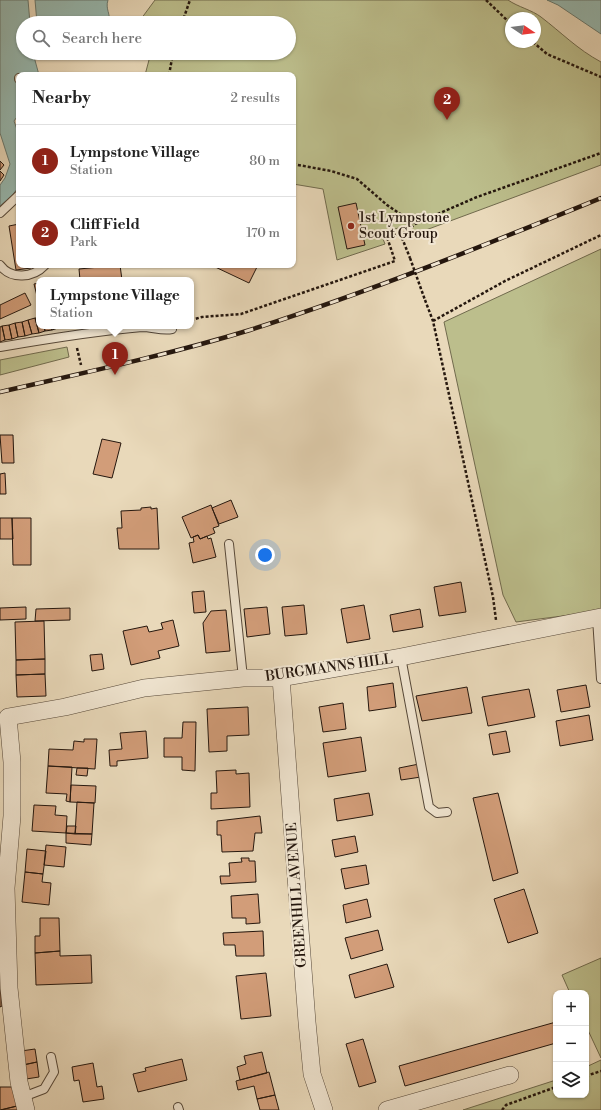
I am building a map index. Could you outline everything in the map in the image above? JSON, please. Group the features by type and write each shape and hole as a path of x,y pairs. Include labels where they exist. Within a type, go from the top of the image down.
{"street":[{"name":"BURGMANNS HILL","path":"4,714 65,707 144,688 243,678 281,678 401,657 599,618"},
{"name":"GREENHILL AVENUE","path":"281,678 312,1074 324,1110"},
{"path":"4,714 12,762 12,816 3,889 9,988 19,1082 24,1104"},
{"path":"387,1110 510,1075"}],"lane":[{"path":"0,213 16,198"},
{"path":"0,265 5,271 16,276 30,274 43,268"},
{"path":"0,347 74,334 125,329"},
{"path":"157,329 172,329"},
{"path":"229,544 243,678"},
{"path":"599,618 599,672 601,678"},
{"path":"401,657 429,807 437,813 447,812"},
{"path":"24,1104 44,1089 54,1072 51,1057"}],"path":[{"path":"184,16 190,0"},
{"path":"486,0 505,18"},
{"path":"540,48 547,54 601,76"},
{"path":"170,72 172,60"},
{"path":"194,319 202,317 241,314 395,261 387,237 406,232 415,224 477,197 601,153"},
{"path":"296,165 331,171 357,179 387,205 415,224"},
{"path":"400,233 433,320 493,597 498,638"},
{"path":"433,320 505,281 601,235"},
{"path":"589,1075 601,1071"},
{"path":"502,1110 506,1105 553,1088"}],"green space":[{"path":"155,0 508,0 532,12 505,12 505,48 541,48 541,18 577,46 601,62 601,165 407,237 404,226 381,234 385,244 337,260 323,189 296,184 296,72 146,72 149,60 296,60 296,16 143,16"},
{"path":"601,249 601,611 516,622 503,595 444,322"},
{"path":"67,347 69,357 0,375 0,360"},
{"path":"601,958 601,1058 589,1032 589,990 569,990 562,975"},
{"path":"601,1060 601,1110 463,1110 553,1081 553,1098 589,1098 589,1066"}],"water":[{"path":"0,0 28,0 29,16 16,16 16,60 35,60 38,72 16,72 16,118 14,121 16,127 16,190 12,196 0,206 0,185 5,178 10,164 0,133"},
{"path":"35,0 108,0 107,6 109,16 36,16"},
{"path":"547,0 601,0 601,34 558,5"}],"building":[{"path":"0,161 4,165 0,170"},
{"path":"0,171 4,175 0,181"},
{"name":"1st Lympstone Scout Group","path":"356,203 365,245 347,249 338,207"},
{"path":"16,225 16,268 31,268 16,270 9,226"},
{"path":"120,268 122,277 80,277 79,269"},
{"path":"217,268 256,268 249,283"},
{"path":"25,293 31,305 0,319 0,305"},
{"path":"35,318 36,329 38,329 39,333 32,334 28,320"},
{"path":"28,320 32,334 25,336 22,322"},
{"path":"22,322 25,336 18,337 15,323"},
{"path":"15,323 18,337 12,339 9,325"},
{"path":"9,325 12,339 5,340 2,326"},
{"path":"2,326 5,340 0,342 0,327"},
{"path":"38,329 45,329 45,331 39,333"},
{"path":"45,329 52,330 45,331"},
{"path":"0,435 13,435 14,463 2,463"},
{"path":"102,439 121,443 112,478 93,474"},
{"path":"5,473 6,494 0,494 0,474"},
{"path":"231,500 238,517 219,524 212,508"},
{"path":"211,505 219,526 213,528 215,533 200,539 198,535 191,538 182,517"},
{"path":"151,507 151,509 157,508 159,549 119,549 117,528 122,528 121,511 141,510 141,508"},
{"path":"0,518 12,518 13,539 0,539"},
{"path":"12,518 31,518 31,565 13,565"},
{"path":"198,535 200,539 207,536 208,539 211,538 216,557 193,563 189,543 194,542 193,537"},
{"path":"461,582 466,612 439,616 434,587"},
{"path":"204,591 206,612 194,613 192,592"},
{"path":"304,605 307,634 285,636 282,607"},
{"path":"364,605 370,639 347,643 341,609"},
{"path":"26,607 26,619 0,620 0,608"},
{"path":"267,607 270,634 247,637 244,609"},
{"path":"70,608 70,620 35,621 36,609"},
{"path":"420,609 423,627 393,632 390,615"},
{"path":"226,610 230,651 206,653 203,623 211,611"},
{"path":"173,620 179,646 158,651 160,658 131,665 123,631 147,626 149,632 163,629 161,623"},
{"path":"44,621 45,659 16,660 15,622"},
{"path":"102,654 104,669 92,671 90,655"},
{"path":"45,659 45,674 16,675 16,660"},
{"path":"45,674 46,696 17,697 16,675"},
{"path":"393,683 396,707 369,711 367,687"},
{"path":"586,685 590,707 561,712 557,690"},
{"path":"467,687 472,713 422,721 416,696"},
{"path":"529,689 535,717 488,726 482,697"},
{"path":"343,703 346,729 323,732 319,707"},
{"path":"248,707 249,735 227,736 227,751 209,752 207,709"},
{"path":"589,715 593,740 560,746 556,721"},
{"path":"183,722 196,722 195,771 182,770 182,757 164,757 164,738 182,738"},
{"path":"146,731 148,758 117,761 117,766 110,766 109,750 122,749 120,733"},
{"path":"506,731 510,752 493,755 489,734"},
{"path":"361,737 366,771 328,777 323,743"},
{"path":"84,739 97,739 95,769 48,766 49,749 73,750 74,741 84,742"},
{"path":"419,764 421,777 401,780 399,768"},
{"path":"48,766 72,767 70,802 66,801 67,794 46,793"},
{"path":"77,768 88,768 87,776 76,775"},
{"path":"236,770 236,774 249,773 250,807 211,809 211,793 217,793 216,771"},
{"path":"71,785 96,786 95,803 70,802"},
{"path":"369,793 373,815 337,821 334,799"},
{"path":"498,793 518,873 493,881 473,798"},
{"path":"77,802 94,803 92,834 75,834"},
{"path":"34,805 56,806 55,815 67,816 66,833 32,831"},
{"path":"260,816 262,833 255,833 253,851 222,852 221,835 217,835 217,821"},
{"path":"67,826 76,826 75,834 66,833"},
{"path":"66,833 92,834 91,845 66,843"},
{"path":"355,836 358,852 335,857 332,840"},
{"path":"46,845 66,847 64,867 44,865"},
{"path":"27,849 46,851 43,874 25,872"},
{"path":"241,858 249,858 249,861 255,861 256,882 221,884 220,876 230,876 229,863 242,862"},
{"path":"366,865 369,884 345,889 341,869"},
{"path":"25,872 43,874 42,882 51,883 49,905 22,902"},
{"path":"524,889 538,933 508,943 494,899"},
{"path":"258,894 260,923 246,924 246,918 232,918 231,896"},
{"path":"367,899 371,917 346,923 343,905"},
{"path":"40,918 59,918 60,951 35,953 35,936 40,936"},
{"path":"378,930 383,950 351,959 345,938"},
{"path":"263,931 264,956 236,956 235,945 224,945 223,933"},
{"path":"60,951 60,956 91,955 92,983 36,985 35,953"},
{"path":"387,964 394,987 355,998 349,975"},
{"path":"266,973 271,1016 241,1019 236,976"},
{"path":"0,976 2,1006 0,1007"},
{"path":"553,1023 553,1044 405,1086 399,1066"},
{"path":"363,1039 376,1082 359,1087 346,1044"},
{"path":"35,1049 37,1062 23,1065 21,1051"},
{"path":"262,1052 267,1073 240,1080 237,1067 246,1064 244,1056"},
{"path":"182,1059 187,1080 138,1092 133,1074 146,1071 145,1068"},
{"path":"37,1062 39,1077 26,1079 23,1065"},
{"path":"93,1063 97,1087 102,1086 104,1099 83,1102 79,1080 74,1081 72,1067"},
{"path":"269,1072 275,1095 257,1099 254,1086 238,1090 236,1081"},
{"path":"0,1087 13,1087 17,1106 0,1110"},
{"path":"275,1095 279,1110 260,1110 257,1099"},
{"path":"17,1106 18,1110 1,1110"}],"railway":[{"path":"0,392 157,356 250,330 383,284 601,198"}],"place":[{"name":"Cliff Field","path":"447,120"},
{"name":"1st Lympstone Scout Group","path":"351,226"},
{"name":"Lympstone Village","path":"115,375"}]}
